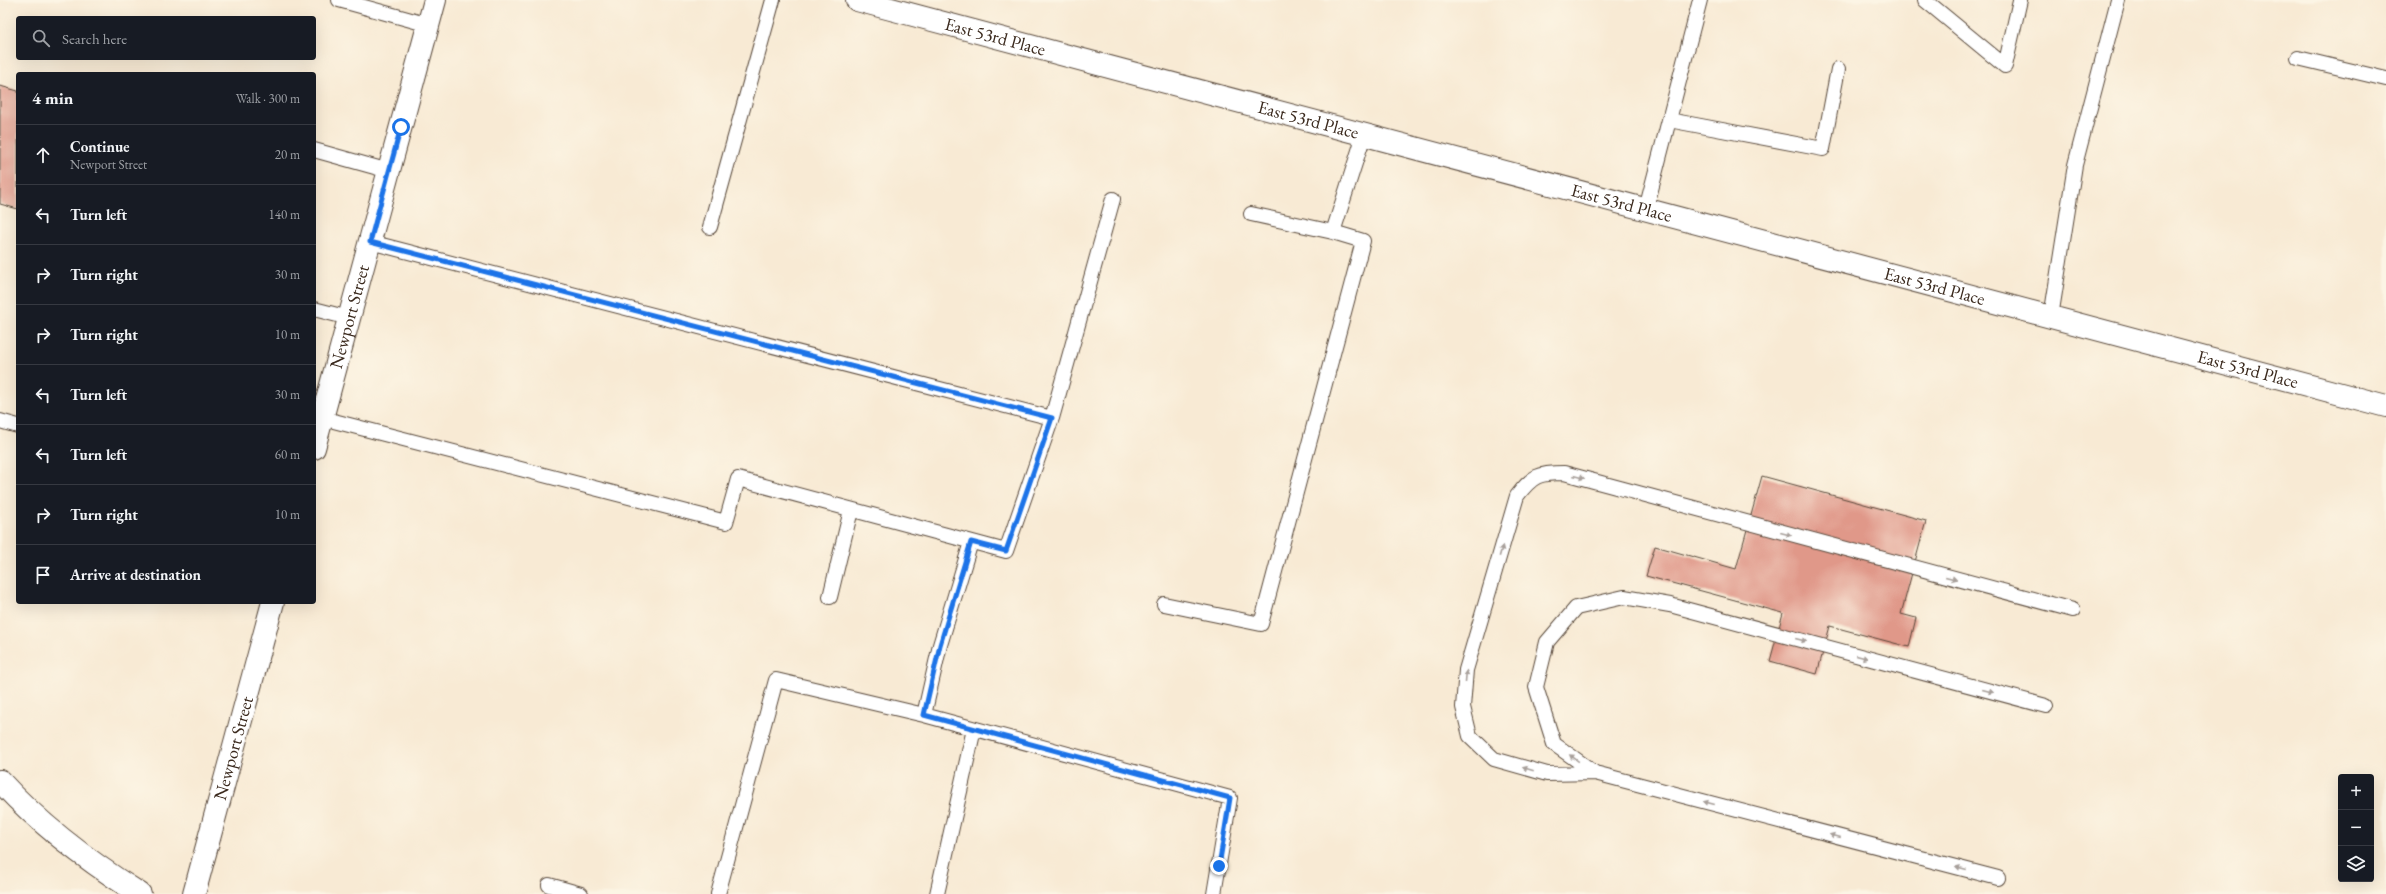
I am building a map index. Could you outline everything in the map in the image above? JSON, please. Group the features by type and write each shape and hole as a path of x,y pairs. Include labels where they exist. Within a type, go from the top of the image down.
{"street":[{"name":"Newport Street","path":"316,440 436,0"},
{"name":"East 53rd Place","path":"856,0 2386,406"},
{"name":"Newport Street","path":"194,894 272,604"},
{"path":"0,782 63,841 101,870 140,894"}],"lane":[{"path":"339,0 429,25"},
{"path":"710,227 773,0"},
{"path":"1646,209 1700,0"},
{"path":"1926,0 2005,66 2020,0"},
{"path":"2051,317 2075,165 2118,0"},
{"path":"2298,58 2386,79"},
{"path":"1669,120 1823,149 1838,70"},
{"path":"1333,232 1364,135"},
{"path":"316,151 389,171"},
{"path":"322,418 726,522 738,479 1006,551 1052,418 1113,199"},
{"path":"1164,604 1261,624 1363,241 1333,232 1251,214"},
{"path":"370,242 1052,418"},
{"path":"316,310 349,318"},
{"path":"0,421 16,425"},
{"path":"1998,878 1595,773 1547,774 1494,759 1470,736 1463,707 1466,670 1517,496 1529,480 1543,473 1564,473 2073,610"},
{"path":"830,597 851,510"},
{"path":"924,715 940,645 971,542"},
{"path":"1595,773 1554,744 1536,687 1547,642 1576,608 1624,597 1670,605 2046,706"},
{"path":"718,894 776,680 924,715 1230,798 1214,894"},
{"path":"937,894 974,728"},
{"path":"549,885 581,894"}],"building":[{"path":"0,86 16,90 16,208 0,204"},
{"path":"1762,476 1926,521 1901,614 1916,618 1909,647 1830,626 1817,674 1770,661 1783,613 1646,576 1655,546 1736,569"}],"route":[{"path":"401,127 370,242 1052,418 1006,551 971,542 940,645 924,715 1230,798 1219,866"}]}
